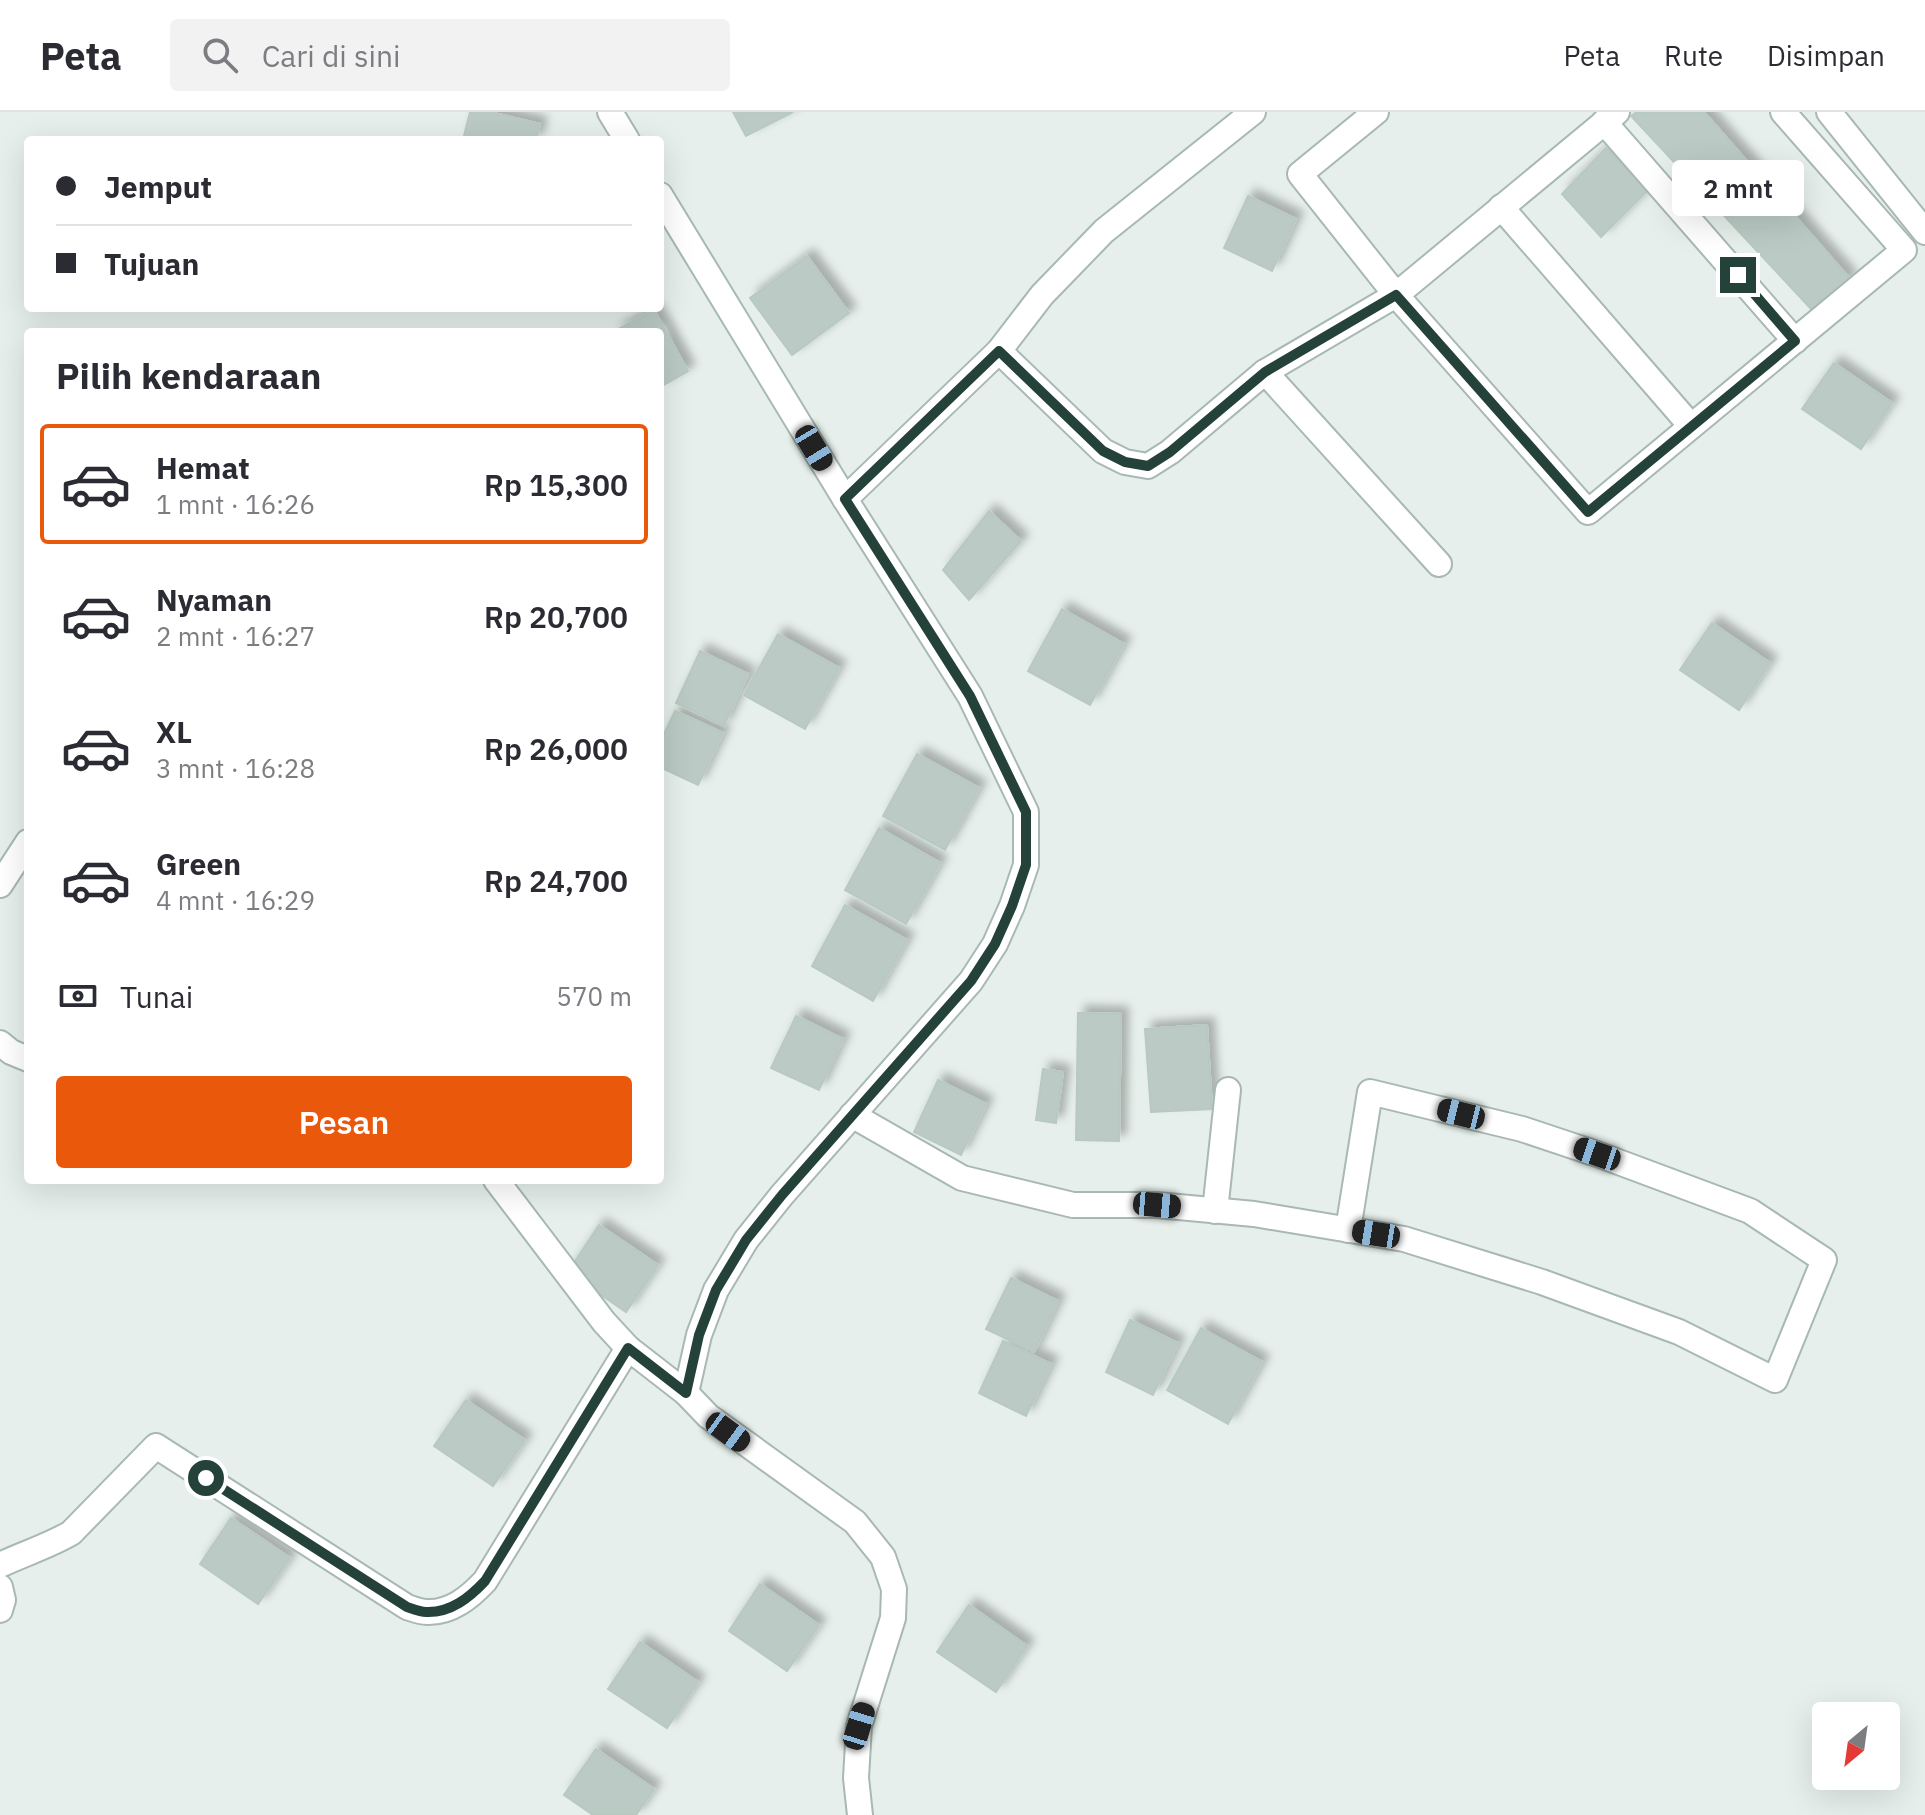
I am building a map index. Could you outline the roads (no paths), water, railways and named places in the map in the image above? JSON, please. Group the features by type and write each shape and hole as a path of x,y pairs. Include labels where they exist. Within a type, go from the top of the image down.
{"street":[{"path":"610,112 625,136"},
{"path":"845,499 999,351 1042,295 1104,231 1253,112"},
{"path":"1376,112 1300,174 1396,295 1588,512 1904,250 1783,112"},
{"path":"1829,112 1925,232"},
{"path":"999,351 1103,451 1125,462 1148,466 1170,452 1265,372 1396,295 1610,117 1795,341"},
{"path":"664,202 845,499 970,696 1026,812 1026,865 995,944 971,981 746,1240 716,1290 699,1335 686,1393"},
{"path":"1501,207 1691,426"},
{"path":"1265,372 1439,564"},
{"path":"0,885 24,848"},
{"path":"0,1043 24,1057"},
{"path":"1215,1211 1228,1090"},
{"path":"852,1115 962,1178 1073,1205 1157,1205 1254,1214 1348,1230 1404,1239 1542,1282 1679,1332 1775,1380 1824,1260 1750,1211 1597,1154 1522,1129 1370,1092 1348,1230"},
{"path":"499,1184 604,1322 628,1348 686,1393 708,1416 855,1522 883,1557 894,1589 893,1618 859,1726 856,1778 860,1815"},
{"path":"0,1565 71,1533 156,1446 407,1607 426,1612 449,1608 469,1598 485,1581 628,1348"},
{"path":"0,1587 3,1600 0,1610"}]}
